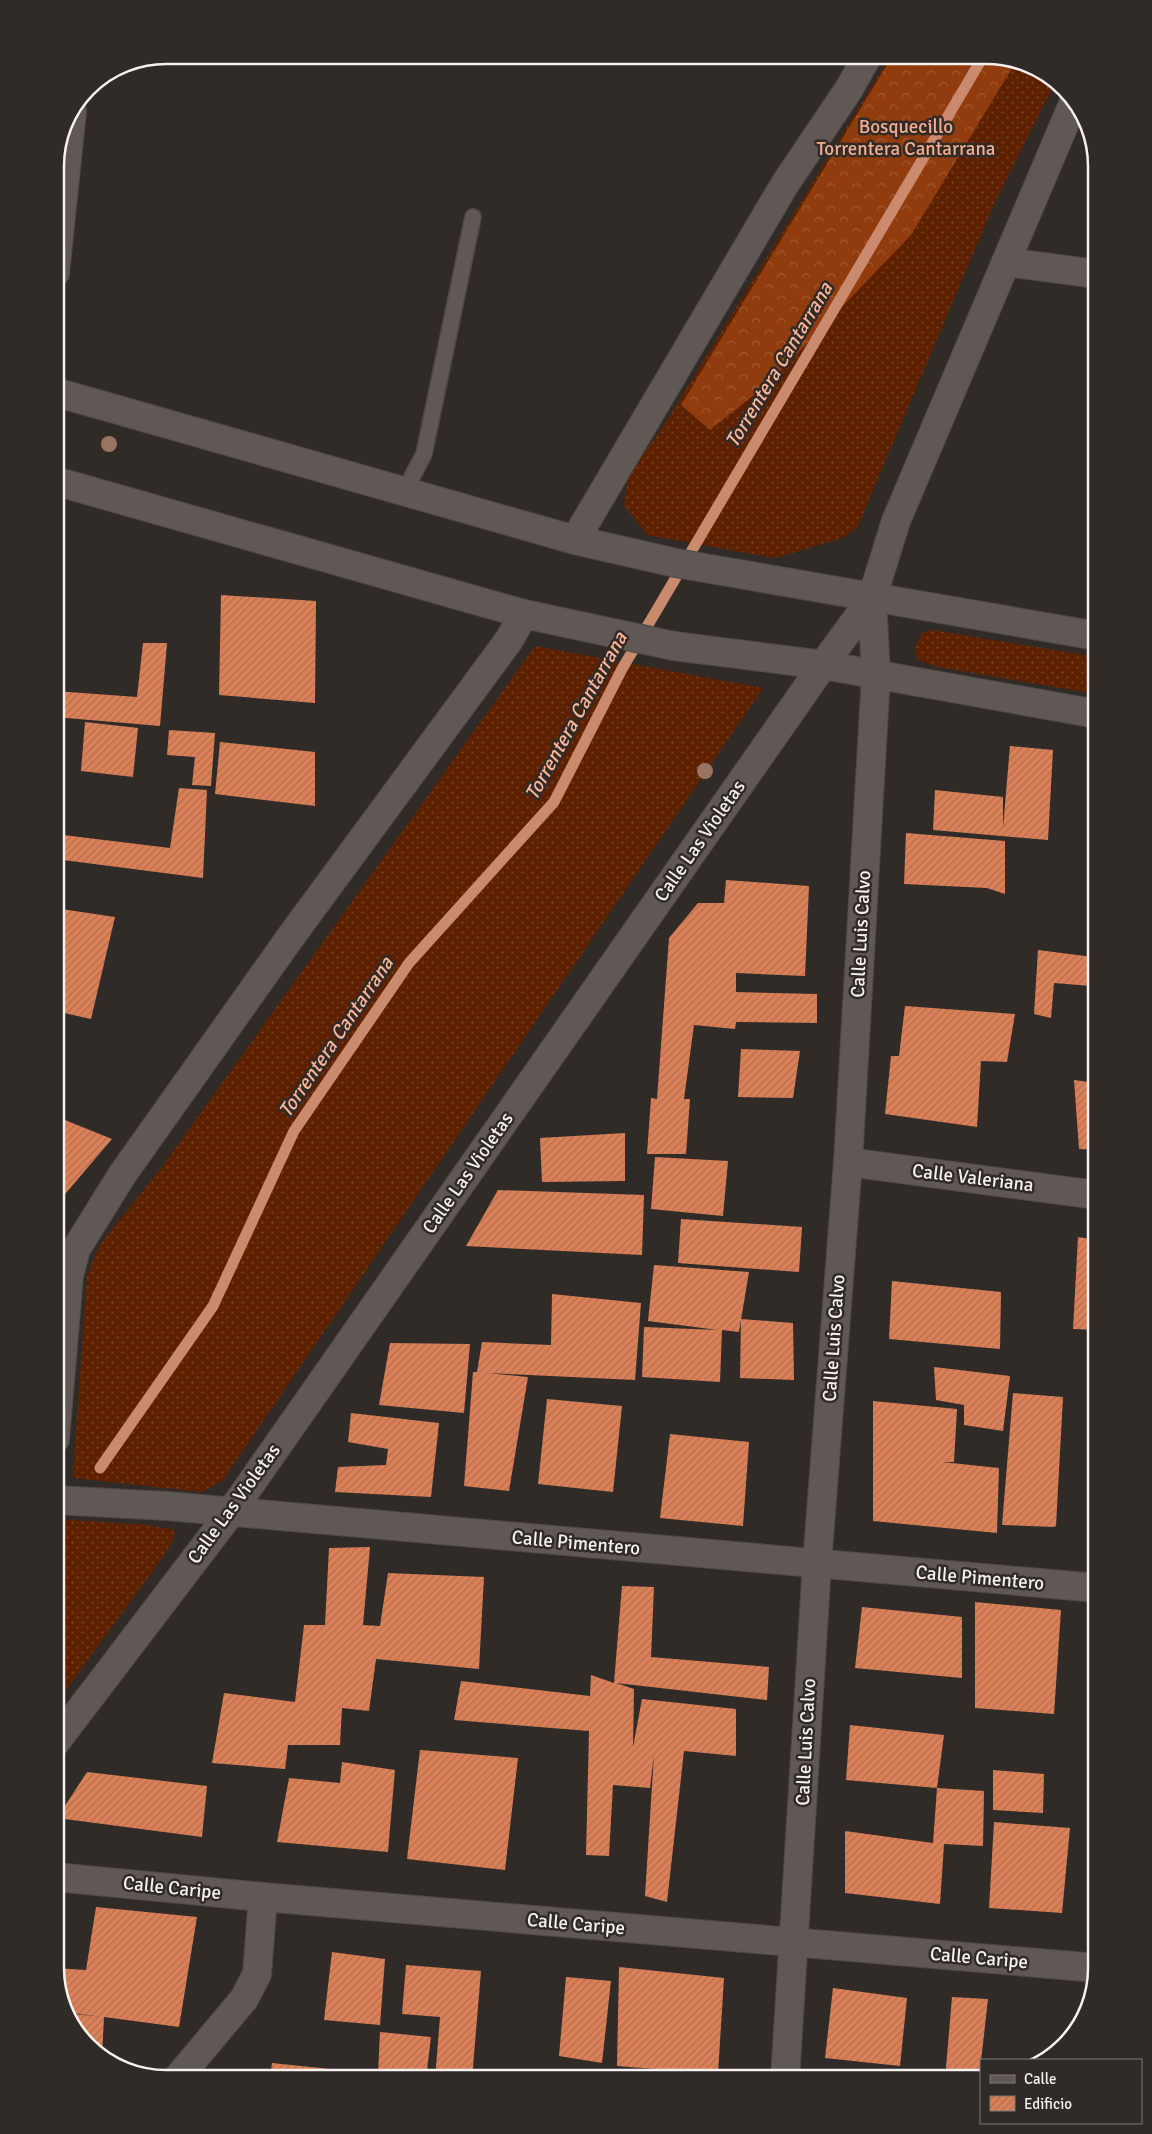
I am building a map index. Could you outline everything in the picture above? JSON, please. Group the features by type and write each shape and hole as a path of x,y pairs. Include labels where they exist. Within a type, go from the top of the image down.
{"street":[{"path":"575,540 785,184 849,89 863,64"},
{"path":"872,598 896,521 1071,109"},
{"path":"64,187 70,131"},
{"path":"1006,262 1088,273"},
{"path":"64,395 575,540 676,563 1088,634"},
{"path":"64,484 524,614 674,646 823,665 1088,712"},
{"name":"Calle Las Violetas","path":"64,1731 231,1512 823,665 872,598"},
{"name":"Calle Luis Calvo","path":"786,2070 817,1564 848,1162 876,675 872,598"},
{"path":"64,1272 122,1175 292,935 509,640 524,614"},
{"name":"Calle Valeriana","path":"848,1162 1088,1194"},
{"name":"Calle Pimentero","path":"64,1501 231,1512 1088,1587"},
{"name":"Calle Caripe","path":"64,1878 263,1897 1088,1967"},
{"path":"185,2070 244,1999 257,1974 263,1897"}],"lane":[{"path":"404,492 424,454 473,217"}],"green space":[{"path":"885,64 993,64 1012,67 1037,77 1052,89 995,202 857,528 842,538 775,558 647,535 624,505 628,476 668,419"},
{"name":"Bosquecillo Torrentera Cantarrana","path":"888,64 993,64 1012,67 911,235 769,383 710,430 681,405"},
{"path":"932,630 1088,656 1088,692 938,667 918,660 915,648 922,633"},
{"path":"535,646 763,688 223,1480 202,1492 73,1478 87,1277 99,1246 162,1167"},
{"path":"64,1520 147,1525 175,1530 173,1540 163,1557 64,1693"}],"building":[{"path":"221,595 316,601 315,703 219,695"},
{"path":"143,643 167,643 160,726 64,718 64,692 137,697"},
{"path":"85,722 138,728 133,777 81,771"},
{"path":"169,730 215,733 211,786 192,785 195,757 167,755"},
{"path":"220,742 315,752 315,806 215,794"},
{"path":"1010,746 1053,750 1048,840 933,830 935,790 1003,797 1003,828"},
{"path":"179,788 207,790 203,878 64,860 64,835 170,848"},
{"path":"906,833 1005,841 1005,894 987,888 904,884"},
{"path":"726,880 809,886 805,976 736,973 736,992 817,994 817,1023 736,1022 735,1029 694,1025 684,1099 690,1099 686,1154 647,1154 651,1098 657,1099 669,938 698,903 724,903"},
{"path":"64,909 115,917 91,1019 64,1013"},
{"path":"1038,950 1088,956 1088,986 1054,983 1051,1018 1034,1014"},
{"path":"905,1006 1015,1014 1007,1062 981,1061 977,1127 885,1114 891,1056 899,1056"},
{"path":"741,1049 800,1051 793,1098 738,1097"},
{"path":"1074,1080 1088,1082 1088,1150 1079,1149"},
{"path":"64,1120 112,1139 64,1195"},
{"path":"625,1133 625,1181 542,1182 540,1138"},
{"path":"655,1157 728,1161 723,1216 651,1209"},
{"path":"498,1190 644,1195 642,1255 466,1246"},
{"path":"681,1219 802,1227 799,1272 678,1263"},
{"path":"1078,1237 1088,1239 1088,1330 1073,1329"},
{"path":"654,1265 749,1272 739,1332 722,1330 720,1382 642,1377 644,1327 718,1330 648,1321"},
{"path":"892,1281 1001,1292 1000,1349 889,1339"},
{"path":"552,1294 641,1303 635,1380 488,1373 528,1377 509,1491 464,1486 473,1372 477,1372 482,1342 551,1345"},
{"path":"741,1319 793,1323 794,1380 740,1378"},
{"path":"390,1343 470,1344 464,1413 379,1405"},
{"path":"934,1367 1010,1376 1003,1431 964,1425 964,1405 936,1400"},
{"path":"1013,1393 1063,1397 1056,1526 1054,1527 1002,1525"},
{"path":"547,1399 622,1406 613,1492 538,1484"},
{"path":"873,1401 957,1409 954,1462 942,1462 999,1468 997,1533 873,1521"},
{"path":"351,1413 439,1423 431,1497 335,1492 338,1467 386,1465 388,1449 348,1442"},
{"path":"670,1434 749,1442 743,1526 660,1518"},
{"path":"370,1547 363,1625 380,1626 388,1573 484,1577 479,1669 376,1659 369,1711 342,1708 340,1745 288,1745 285,1769 212,1763 224,1693 295,1702 304,1625 325,1625 329,1548"},
{"path":"622,1586 654,1587 651,1657 769,1667 767,1700 616,1683 634,1689 633,1747 642,1699 736,1709 736,1756 684,1751 667,1902 645,1896 654,1754 650,1788 613,1785 609,1856 586,1855 589,1731 454,1720 461,1681 590,1696 591,1675 614,1683"},
{"path":"975,1602 1061,1610 1054,1714 975,1708"},
{"path":"862,1607 962,1617 962,1678 855,1668"},
{"path":"850,1725 944,1735 937,1788 846,1780"},
{"path":"420,1750 518,1758 505,1870 407,1859"},
{"path":"342,1762 395,1770 388,1852 277,1842 289,1778 340,1783"},
{"path":"993,1770 1044,1774 1043,1813 993,1810"},
{"path":"87,1772 207,1786 202,1837 64,1819 64,1807"},
{"path":"937,1788 984,1791 983,1846 944,1844 940,1904 845,1893 845,1831 933,1843"},
{"path":"994,1822 1070,1828 1062,1913 989,1908"},
{"path":"96,1907 197,1917 179,2027 104,2017 102,2048 89,2035 75,2014 102,2017 75,2013 66,1988 64,1969 86,1970"},
{"path":"332,1952 385,1959 380,2025 324,2020"},
{"path":"406,1965 481,1971 473,2070 436,2070 440,2017 402,2014"},
{"path":"619,1967 724,1978 718,2070 668,2070 617,2066"},
{"path":"566,1977 611,1981 602,2063 559,2056"},
{"path":"833,1988 907,1998 900,2066 825,2058"},
{"path":"952,1997 988,1999 980,2070 946,2070"},
{"path":"380,2032 431,2037 427,2070 378,2070"},
{"path":"272,2063 339,2070 271,2070"}],"waterway":[{"name":"Torrentera Cantarrana","path":"100,1468 213,1306 294,1131 409,963 554,802 622,669 979,64"}]}
